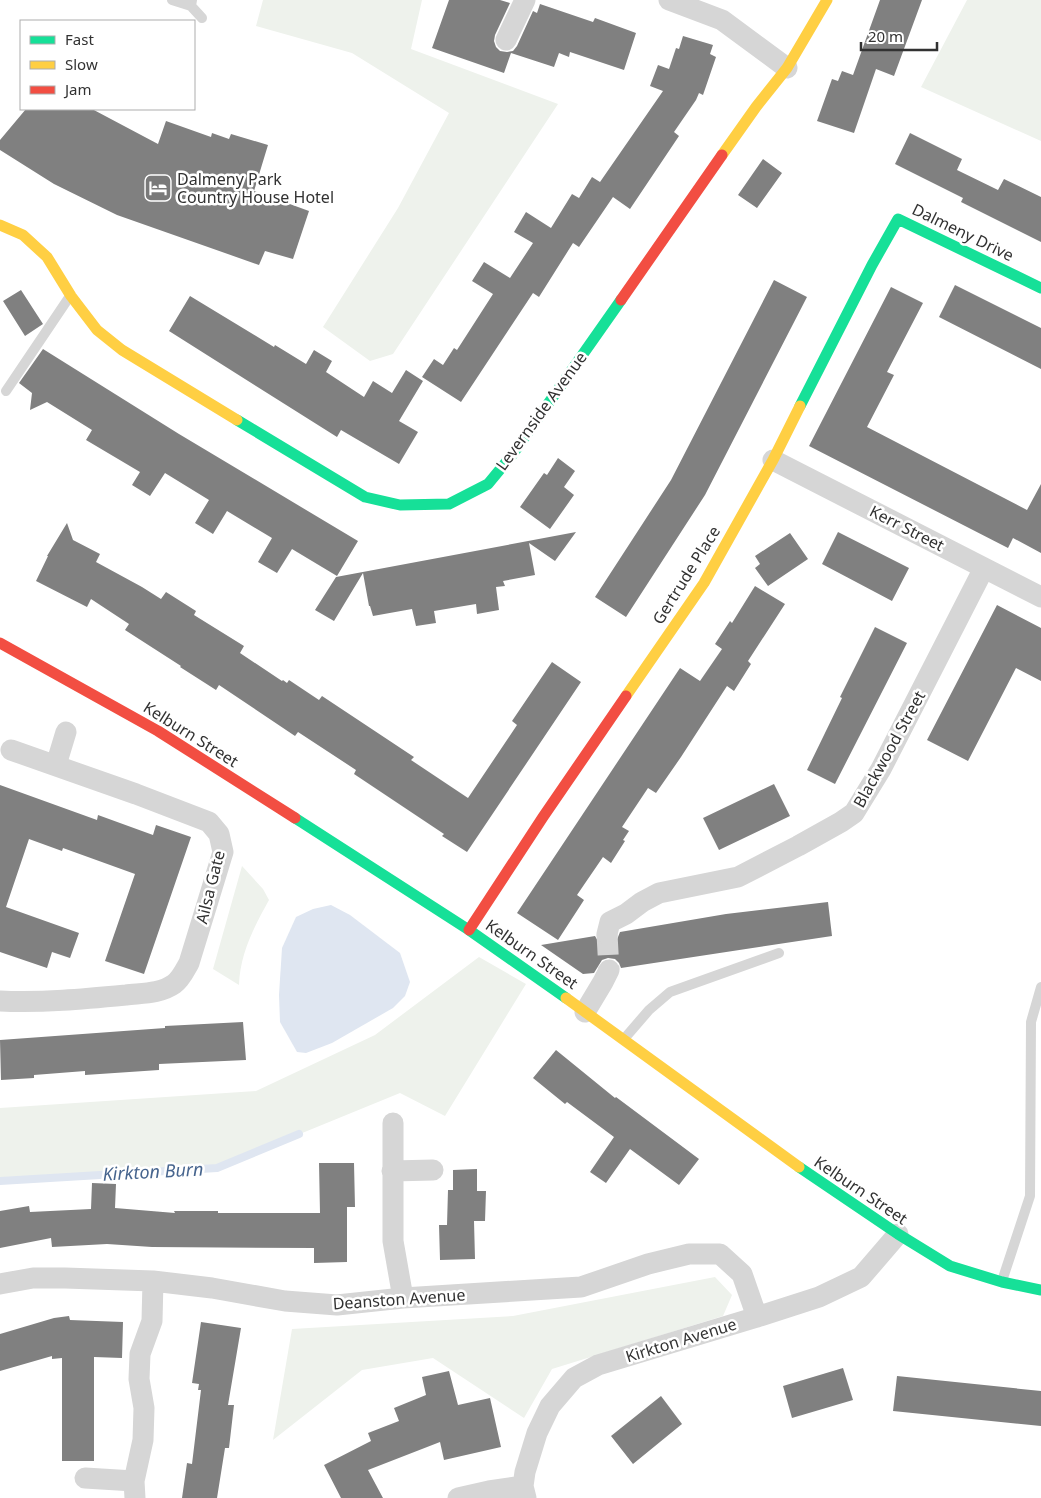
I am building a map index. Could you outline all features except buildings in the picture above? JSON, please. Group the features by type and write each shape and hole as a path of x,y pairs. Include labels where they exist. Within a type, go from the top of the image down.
{"street":[{"path":"506,40 525,0"},
{"path":"669,0 722,20 787,68"},
{"name":"Levernside Avenue","path":"0,226 22,235 47,257 71,296 97,330 122,350 365,497 400,505 449,504 488,484 512,455 756,106 787,68 827,0"},
{"name":"Dalmeny Drive","path":"898,219 1041,288"},
{"name":"Gertrude Place","path":"469,930 543,817 704,583 773,460 872,265 898,219"},
{"name":"Kerr Street","path":"773,460 1041,597"},
{"name":"Blackwood Street","path":"606,934 610,922 659,893 738,877 798,846 854,813 881,769 984,568"},
{"name":"Kelburn Street","path":"0,643 158,731 469,930 780,1154 898,1234 950,1266 1002,1282 1041,1290"},
{"path":"56,765 66,732"},
{"name":"Ailsa Gate","path":"0,1001 23,1002 156,992 174,984 183,976 189,963 222,852 219,834 209,822 11,750"},
{"path":"585,1012 609,970"},
{"path":"393,1123 394,1241 403,1298"},
{"path":"392,1172 433,1170"},
{"name":"Kirkton Avenue","path":"525,1492 525,1472 537,1433 550,1406 574,1378 598,1364 819,1297 861,1277 898,1234"},
{"name":"Deanston Avenue","path":"0,1284 33,1278 153,1281 212,1288 285,1301 337,1305 403,1298 581,1287 648,1264 689,1254 720,1254 742,1274 757,1317"},
{"path":"85,1478 134,1489 143,1440 144,1408 139,1380 140,1354 152,1321 153,1281"},
{"path":"458,1498 489,1491 525,1492"}],"lane":[{"path":"172,0 192,3 202,18"},
{"path":"6,391 71,296"},
{"path":"624,1040 650,1010 670,992 779,953"},
{"path":"1002,1282 1030,1196 1032,1022 1041,987"}],"shaded area":[{"path":"263,0 422,0 411,49 558,104 393,354 370,361 323,327 398,208 449,113 352,53 256,26"},
{"path":"967,0 1041,0 1041,141 921,87"},
{"path":"242,866 263,889 269,900 253,931 245,952 239,985 213,969"},
{"path":"331,905 350,915 400,953 410,982 405,996 393,1008 332,1043 306,1053 297,1052 280,1022 279,995 282,948 296,917 313,909"},
{"path":"479,957 526,984 445,1116 400,1093 217,1168 0,1181 0,1108 256,1091 375,1035"},
{"path":"715,1277 732,1295 723,1316 552,1369 524,1418 433,1358 362,1370 273,1440 292,1329 513,1316"}],"waterway":[{"name":"Kirkton Burn","path":"0,1181 217,1168 299,1134"}],"tunnel":[{"path":"607,934 609,970"}],"traffic: fast":[{"path":"800,406 872,265 898,219 1041,288"},
{"path":"237,420 365,497 400,505 449,504 488,484 512,455 621,300"},
{"path":"295,818 469,930 566,998"},
{"path":"799,1167 898,1234 950,1266 1002,1282 1041,1290"}],"traffic: slow":[{"path":"722,155 787,68 827,0"},
{"path":"0,225 23,235 47,257 71,296 97,330 122,350 237,420"},
{"path":"626,696 704,583 773,460 800,406"},
{"path":"566,998 799,1167"}],"traffic: jam":[{"path":"621,300 722,155"},
{"path":"0,643 158,731 295,818"},
{"path":"469,930 543,817 626,696"}],"place":[{"name":"Dalmeny Park Country House Hotel","path":"158,188"}]}
